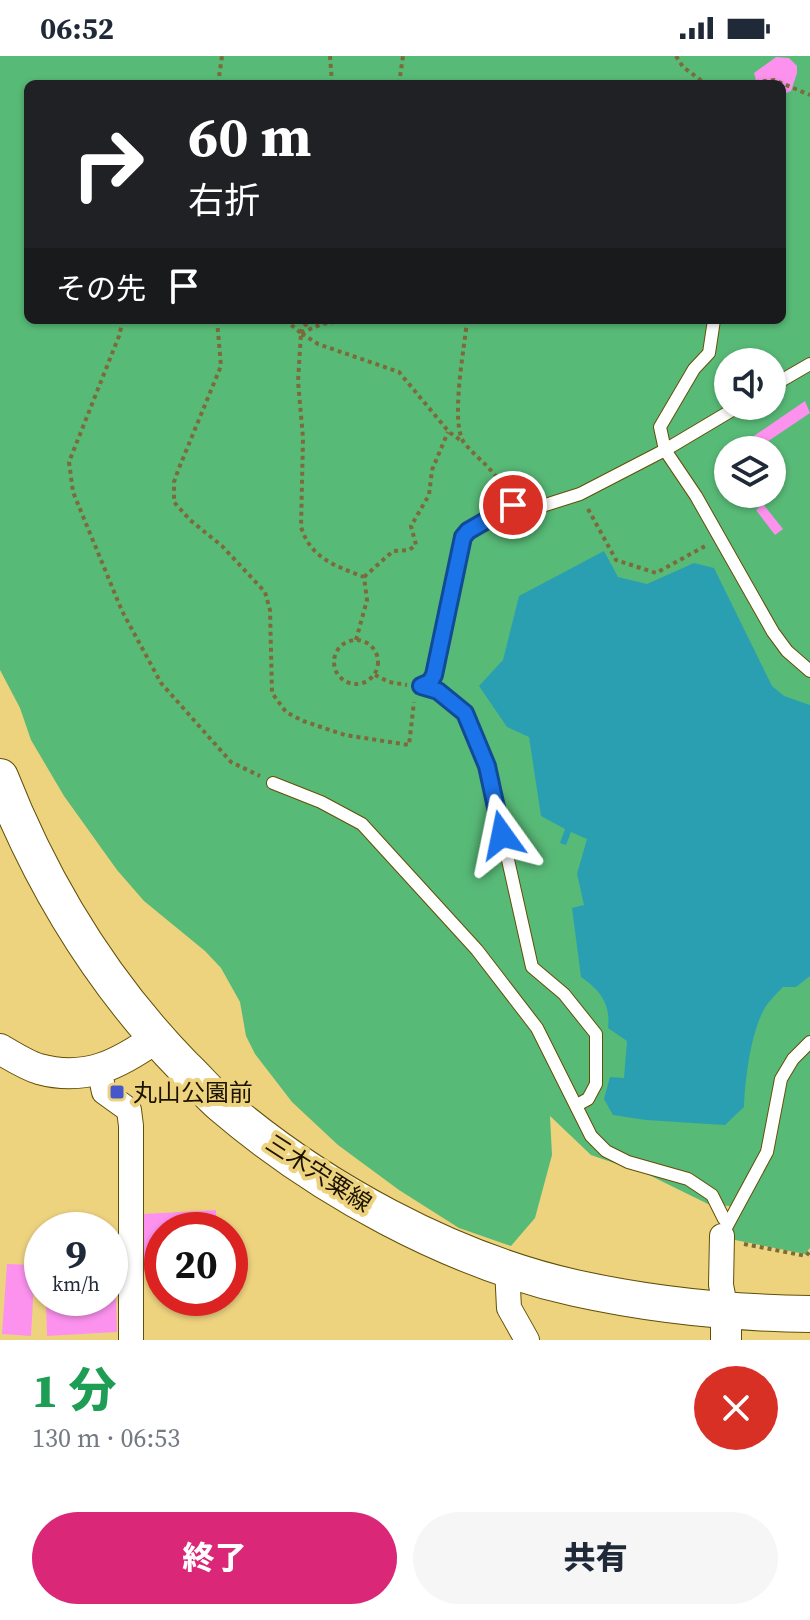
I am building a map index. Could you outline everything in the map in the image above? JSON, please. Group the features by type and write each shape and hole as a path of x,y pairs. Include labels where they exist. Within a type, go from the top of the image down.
{"main road":[{"name":"三木宍粟線","path":"0,777 38,865 76,930 156,1038 221,1105 275,1146 391,1219 507,1268 574,1288 726,1325 810,1314"}],"street":[{"path":"0,1049 37,1069 75,1075 134,1054 156,1038"},
{"path":"99,1069 104,1092 129,1110 131,1126 131,1340"},
{"path":"724,1232 721,1285 726,1325"},
{"path":"507,1268 509,1308 527,1340"}],"lane":[{"path":"713,324 709,353 694,369 660,427 665,450 696,496 773,632 787,651 810,671"},
{"path":"786,378 810,364"},
{"path":"577,1105 588,1099 596,1084 596,1034 564,994 532,967 487,766 465,713 438,691 421,686 430,682 434,675 463,537 468,531 513,505 539,507 580,494 715,420"},
{"path":"273,783 321,802 362,824 486,961 537,1028 591,1136 606,1151 628,1162 688,1179 712,1195 724,1219 724,1232"},
{"path":"724,1232 767,1152 781,1079 793,1059 810,1042"}],"path":[{"path":"219,80 222,56"},
{"path":"330,56 332,80"},
{"path":"400,80 403,56"},
{"path":"676,56 683,67 701,80"},
{"path":"786,86 810,95"},
{"path":"122,324 69,462 73,492 122,611 161,683 231,762 273,783"},
{"path":"217,324 221,366 174,482 174,502 190,520 222,546 265,592 270,610 273,697 286,712 318,727 345,735 409,745 414,701"},
{"path":"290,324 318,344 399,372 449,432 491,468 513,505"},
{"path":"306,324 301,333 298,381 303,438 301,527 304,538 319,556 339,568 364,577"},
{"path":"301,333 322,324"},
{"path":"463,442 458,408 467,324"},
{"path":"364,577 393,551 409,550 416,545 411,526 429,495 438,451 449,432"},
{"path":"580,494 616,560 656,573 720,538"},
{"path":"356,640 367,600 364,577"},
{"path":"356,640 368,643 379,661 375,675 356,685 342,680 337,674 334,659 336,652 347,642 356,640"},
{"path":"375,675 389,682 416,686"},
{"path":"724,1232 806,1256 810,1251"}],"green space":[{"path":"0,56 810,56 810,1248 805,1254 725,1238 738,1209 708,1204 649,1175 591,1155 550,1116 552,1155 535,1218 511,1246 459,1228 399,1190 338,1145 292,1102 255,1054 246,1036 240,1002 221,968 144,901 117,870 64,796 31,740 20,708 0,670"}],"water":[{"path":"604,551 618,577 647,584 694,563 714,568 772,686 784,696 810,705 810,976 796,987 783,987 766,1006 753,1041 744,1107 725,1125 613,1115 604,1099 610,1077 624,1078 627,1041 608,1028 608,1012 603,998 581,977 572,908 584,905 577,874 587,839 571,832 566,845 560,843 565,829 541,816 529,737 507,727 479,686 503,660 519,596"}],"building":[{"path":"776,57 789,58 797,66 791,91 786,93 786,80 756,80 754,73"},
{"path":"805,401 810,413 776,436 754,436 777,420 786,420 786,414"},
{"path":"766,508 783,529 775,535 756,510"},
{"path":"7,1264 24,1265 24,1316 32,1316 31,1336 2,1334"},
{"path":"46,1316 117,1316 117,1332 47,1336"}],"place":[{"name":"丸山公園前","path":"117,1092"}],"route":[{"path":"502,835 487,766 465,713 438,691 421,686 430,682 434,675 459,544 468,531 513,505"}]}
